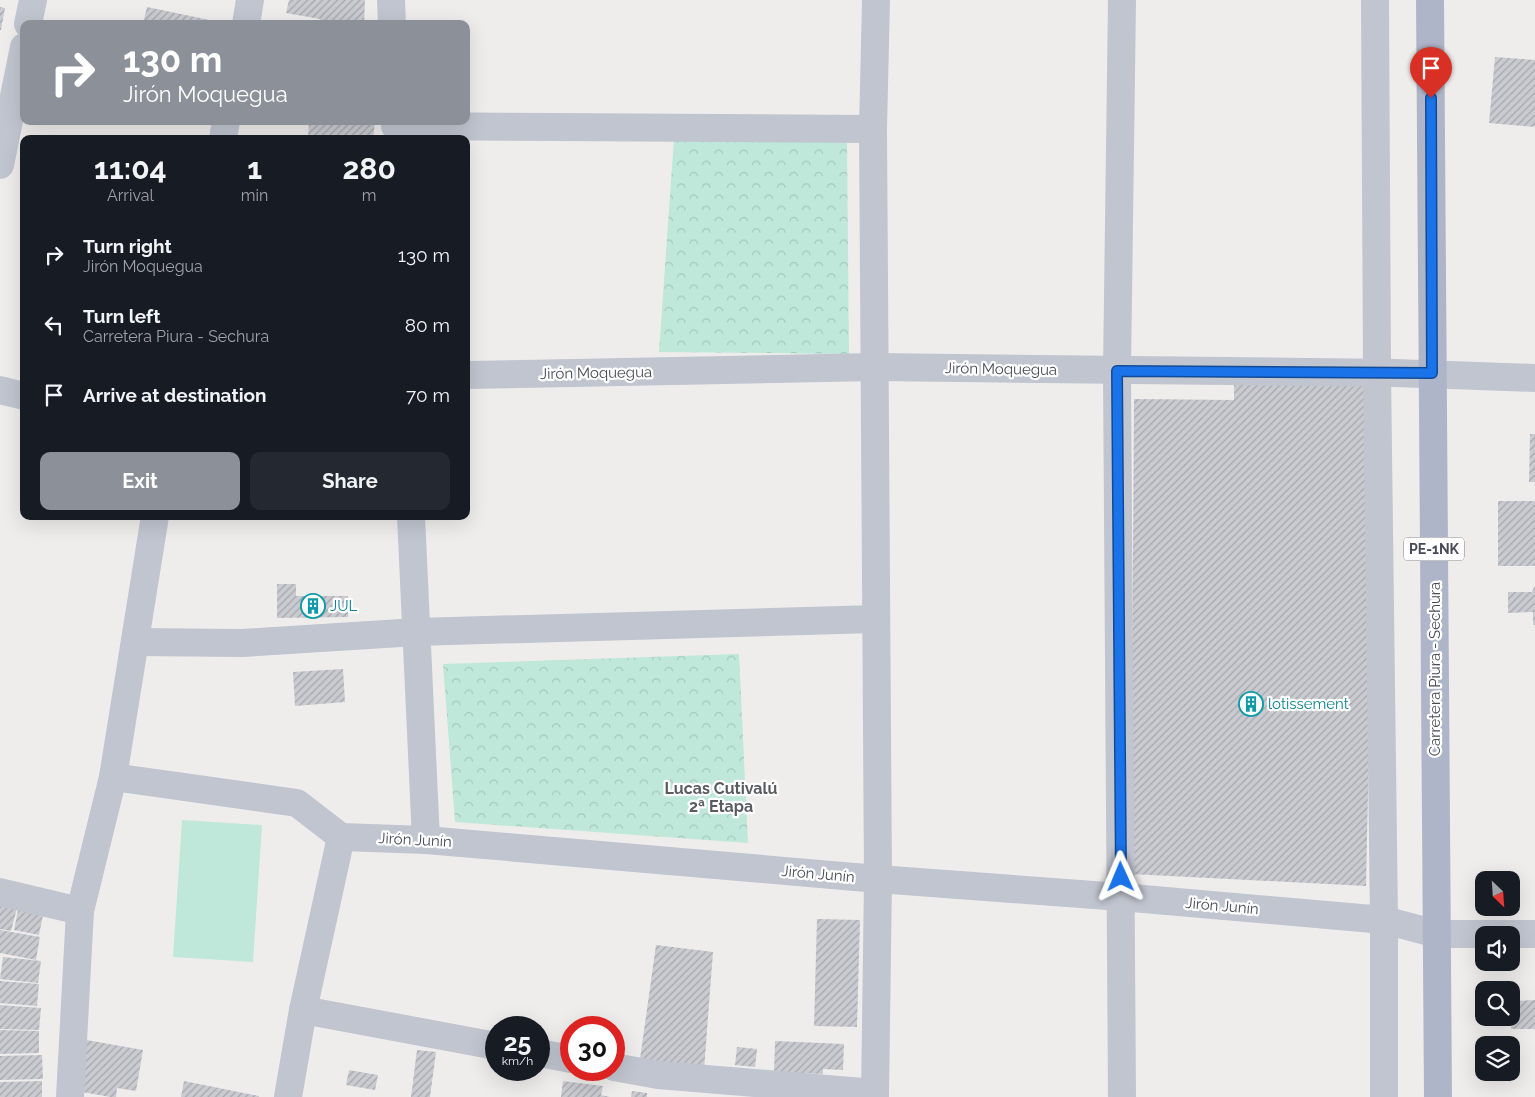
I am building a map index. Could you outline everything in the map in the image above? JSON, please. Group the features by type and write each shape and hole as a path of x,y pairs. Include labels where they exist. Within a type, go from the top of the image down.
{"main road":[{"name":"Carretera Piura - Sechura","path":"1430,0 1438,1097"}],"street":[{"path":"29,20 33,0"},
{"path":"247,20 250,0"},
{"path":"391,0 392,20"},
{"path":"625,1072 657,1086 875,1095 878,879 873,129 876,0"},
{"path":"1122,0 1117,371 1122,1097"},
{"path":"1375,0 1384,1097"},
{"path":"0,166 20,66"},
{"path":"395,129 873,129"},
{"name":"Jirón Moquegua","path":"470,376 875,367 1117,371 1377,372 1535,378"},
{"path":"0,390 20,395"},
{"path":"70,1097 80,911 113,777 154,520"},
{"path":"412,520 426,840"},
{"path":"135,642 242,642 417,632 876,619"},
{"path":"113,777 297,804 341,837 302,1010 288,1097"},
{"name":"Jirón Junín","path":"341,837 426,840 1384,920 1437,934 1535,934"},
{"path":"0,892 80,911"},
{"path":"302,1010 485,1044"}],"green space":[{"path":"674,138 847,138 849,354 659,352"},
{"path":"739,654 748,843 455,822 443,664"},
{"path":"182,820 262,825 253,962 173,957"}],"building":[{"path":"289,0 365,0 364,20 320,20 286,13"},
{"path":"0,7 5,8 1,30 0,30"},
{"path":"147,7 210,20 144,20"},
{"path":"1495,57 1535,60 1535,127 1489,123"},
{"path":"309,125 375,125 373,135 308,135"},
{"name":"lotissement","path":"1234,380 1377,380 1366,886 1131,874 1134,399 1234,400"},
{"path":"1530,434 1535,434 1535,482 1529,482"},
{"path":"1498,501 1535,501 1535,566 1498,566"},
{"name":"JUL","path":"277,584 296,584 296,596 348,596 348,617 277,618"},
{"path":"1535,585 1535,625 1533,625 1533,612 1508,613 1508,592 1532,592"},
{"path":"343,669 345,702 295,706 293,672"},
{"path":"0,905 17,908 11,931 0,929"},
{"path":"18,910 43,915 39,935 14,930"},
{"path":"817,919 860,920 857,1027 814,1026"},
{"path":"0,930 40,937 36,960 0,953"},
{"path":"656,945 713,952 704,1070 640,1059"},
{"path":"3,957 41,961 38,983 0,979"},
{"path":"0,981 39,984 37,1006 0,1003"},
{"path":"1535,1000 1535,1029 1511,1029 1511,1026 1520,1026 1520,1001"},
{"path":"0,1005 41,1008 39,1030 0,1029"},
{"path":"0,1030 39,1031 39,1053 0,1054"},
{"path":"81,1039 143,1050 136,1091 117,1088 116,1097 110,1097 77,1091"},
{"path":"775,1041 844,1044 843,1070 823,1069 823,1074 774,1072"},
{"path":"737,1047 757,1049 755,1067 735,1065"},
{"path":"417,1050 436,1052 430,1097 411,1097"},
{"path":"42,1055 43,1079 0,1080 0,1056"},
{"path":"349,1070 378,1075 375,1090 346,1085"},
{"path":"42,1081 42,1097 0,1097 0,1082"},
{"path":"184,1081 259,1096 259,1097 181,1097"},
{"path":"563,1081 603,1086 601,1095 610,1097 561,1097"},
{"path":"632,1091 647,1093 647,1097 631,1097"}],"place":[{"name":"JUL","path":"313,606"},
{"name":"lotissement","path":"1251,704"}],"district":[{"name":"Lucas Cutivalú 2ª Etapa","path":"721,797"}],"route":[{"path":"1121,877 1117,371 1432,373 1431,98"}]}
